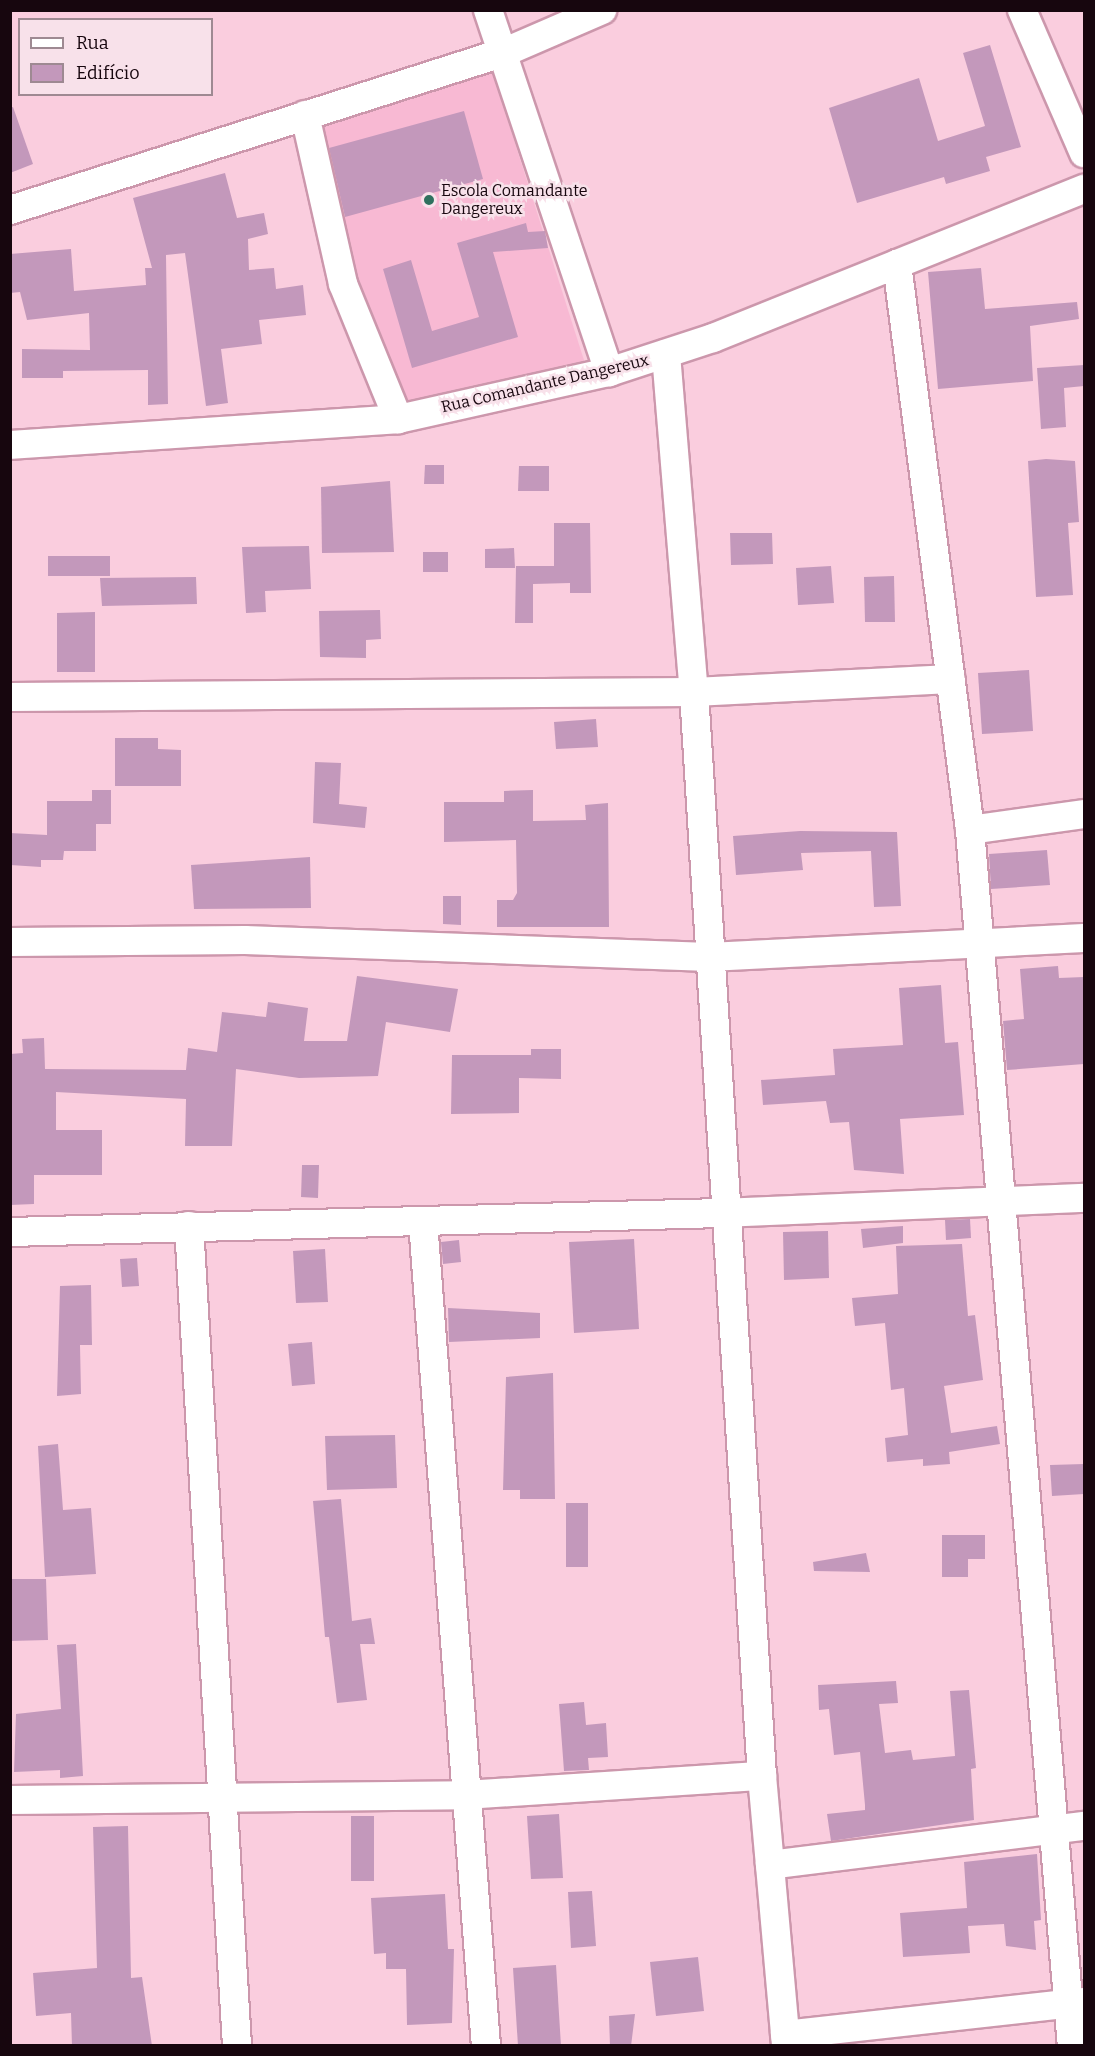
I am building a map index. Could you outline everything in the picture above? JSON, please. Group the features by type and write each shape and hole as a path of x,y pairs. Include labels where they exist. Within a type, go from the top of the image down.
{"street":[{"path":"488,10 505,52 609,372"},
{"path":"10,210 505,52 602,10"},
{"path":"1022,10 1084,153"},
{"path":"304,115 343,284 398,418"},
{"name":"Rua Comandante Dangereux","path":"10,445 398,418 609,372 666,354 1084,189"},
{"path":"897,264 970,830 1052,1829 1077,2003 1072,2046"},
{"path":"666,354 694,692 723,1213 762,1776 786,2041 1077,2003"},
{"path":"10,698 694,692 951,679"},
{"path":"970,830 1084,814"},
{"path":"10,942 245,939 709,957 1084,938"},
{"path":"10,1232 723,1213 1084,1198"},
{"path":"423,1222 465,1795 486,2046"},
{"path":"189,1226 225,1796 237,2046"},
{"path":"10,1800 465,1795 762,1776"},
{"path":"770,1865 1084,1826"}],"shaded area":[{"name":"Escola Comandante Dangereux","path":"488,58 589,376 398,419 305,115"}],"building":[{"path":"990,45 1021,147 986,157 990,171 946,184 944,177 857,203 829,108 919,78 938,141 985,126 963,53"},
{"path":"13,107 33,164 10,173 10,108"},
{"path":"464,111 483,179 345,217 329,148"},
{"path":"225,173 237,218 264,213 268,234 248,239 249,270 274,268 276,289 303,285 306,315 259,320 262,344 221,349 228,403 206,406 185,253 166,255 168,404 148,405 148,370 63,371 63,378 22,378 22,349 90,350 89,313 27,320 20,292 10,293 10,254 71,249 74,291 146,285 145,268 152,268 133,198"},
{"path":"526,223 528,232 545,231 548,248 493,252 518,337 412,368 383,269 411,260 432,331 479,317 457,243"},
{"path":"981,268 985,309 1077,302 1079,319 1030,326 1033,381 938,389 928,272"},
{"path":"1084,365 1084,386 1064,388 1066,427 1041,429 1037,368"},
{"path":"1046,459 1075,461 1079,522 1068,523 1073,595 1036,597 1028,461"},
{"path":"425,465 444,465 444,484 424,484"},
{"path":"519,466 549,466 549,491 518,491"},
{"path":"390,481 394,552 322,553 321,487"},
{"path":"554,523 590,523 591,593 570,593 570,583 533,584 533,623 515,623 516,566 554,566"},
{"path":"730,533 772,533 773,564 731,565"},
{"path":"309,546 311,589 265,591 266,612 246,613 242,547"},
{"path":"514,548 515,568 485,568 485,549"},
{"path":"423,552 448,552 448,572 423,572"},
{"path":"48,556 110,556 110,576 48,576"},
{"path":"831,566 834,603 798,605 796,568"},
{"path":"894,576 895,622 865,622 864,577"},
{"path":"196,577 197,604 102,606 100,578"},
{"path":"380,610 381,639 366,640 366,658 320,657 319,611"},
{"path":"95,612 95,672 57,672 57,613"},
{"path":"1029,670 1033,731 982,734 978,673"},
{"path":"596,719 598,747 556,749 554,722"},
{"path":"115,738 158,738 158,749 181,750 181,786 115,786"},
{"path":"315,762 341,763 339,804 367,807 365,828 313,823"},
{"path":"92,790 111,790 111,824 96,824 96,851 64,851 63,860 41,860 41,867 10,865 10,833 47,835 47,801 92,801"},
{"path":"533,790 533,821 586,820 585,805 608,803 609,927 497,927 497,900 513,900 517,893 516,840 444,842 444,802 504,802 504,791"},
{"path":"800,831 897,832 901,906 874,907 871,851 801,853 803,870 736,875 733,836"},
{"path":"1047,850 1050,885 991,889 989,854"},
{"path":"310,857 311,908 194,909 191,865"},
{"path":"443,896 461,896 461,925 443,924"},
{"path":"1058,966 1059,978 1084,977 1084,1064 1007,1070 1003,1021 1024,1019 1020,969"},
{"path":"357,976 458,989 450,1032 386,1022 378,1076 299,1078 236,1069 232,1146 185,1146 186,1099 56,1092 56,1130 102,1130 102,1175 34,1175 34,1204 10,1205 10,1054 23,1053 22,1039 44,1038 45,1069 186,1070 188,1048 217,1052 222,1012 266,1017 268,1002 308,1008 304,1041 347,1041"},
{"path":"941,985 945,1043 958,1042 964,1115 900,1119 904,1174 854,1170 849,1122 830,1123 826,1101 763,1105 761,1080 835,1075 833,1049 903,1045 899,988"},
{"path":"531,1049 561,1049 561,1079 519,1078 519,1113 451,1114 452,1055 531,1055"},
{"path":"302,1165 319,1165 318,1198 301,1197"},
{"path":"970,1219 971,1238 946,1240 945,1220"},
{"path":"903,1226 903,1243 863,1248 861,1229"},
{"path":"828,1231 829,1278 784,1280 783,1232"},
{"path":"634,1239 639,1329 574,1333 569,1242"},
{"path":"459,1240 461,1262 443,1264 441,1242"},
{"path":"962,1244 968,1316 975,1315 983,1380 944,1386 951,1433 997,1426 1000,1444 949,1452 950,1464 923,1466 923,1459 887,1462 885,1438 908,1435 904,1388 891,1390 885,1323 855,1326 852,1298 898,1294 896,1246"},
{"path":"325,1249 328,1302 296,1303 293,1251"},
{"path":"137,1258 139,1286 122,1287 120,1259"},
{"path":"91,1285 92,1345 80,1345 81,1394 57,1396 60,1286"},
{"path":"448,1308 540,1313 540,1338 449,1342"},
{"path":"312,1342 315,1384 292,1386 288,1344"},
{"path":"553,1373 555,1499 520,1499 520,1490 503,1490 506,1377"},
{"path":"395,1435 397,1488 327,1490 325,1436"},
{"path":"58,1444 63,1510 91,1508 96,1574 45,1577 38,1446"},
{"path":"1084,1464 1084,1494 1052,1496 1050,1465"},
{"path":"341,1499 352,1621 371,1618 375,1644 360,1644 367,1700 337,1703 329,1637 325,1637 313,1501"},
{"path":"566,1503 588,1503 588,1567 566,1567"},
{"path":"942,1535 985,1535 985,1559 968,1559 968,1577 942,1577"},
{"path":"866,1553 870,1572 814,1571 813,1562"},
{"path":"10,1579 46,1579 48,1640 10,1641"},
{"path":"76,1644 83,1776 60,1778 60,1770 14,1772 16,1714 61,1709 57,1645"},
{"path":"896,1681 898,1703 879,1704 885,1753 911,1750 913,1760 955,1756 950,1691 969,1690 976,1768 971,1769 974,1820 831,1841 827,1814 865,1810 865,1805 860,1752 834,1755 829,1709 819,1710 818,1685"},
{"path":"584,1702 586,1725 606,1723 608,1757 588,1758 589,1770 564,1771 559,1704"},
{"path":"559,1814 563,1878 531,1879 527,1816"},
{"path":"351,1816 374,1816 374,1881 351,1881"},
{"path":"128,1826 131,1978 142,1977 152,2046 72,2046 71,2013 36,2016 33,1973 97,1968 93,1827"},
{"path":"1037,1854 1041,1920 1034,1921 1036,1950 1006,1946 1004,1924 968,1926 970,1953 903,1957 900,1913 967,1908 964,1862"},
{"path":"592,1891 596,1946 571,1948 568,1892"},
{"path":"445,1894 448,1949 454,1949 452,2023 407,2025 406,1969 386,1969 386,1953 374,1954 371,1898"},
{"path":"698,1957 704,2011 656,2016 650,1962"},
{"path":"556,1965 561,2046 518,2046 513,1968"},
{"path":"635,2014 631,2046 610,2046 609,2016"}],"place":[{"name":"Escola Comandante Dangereux","path":"429,200"}]}
